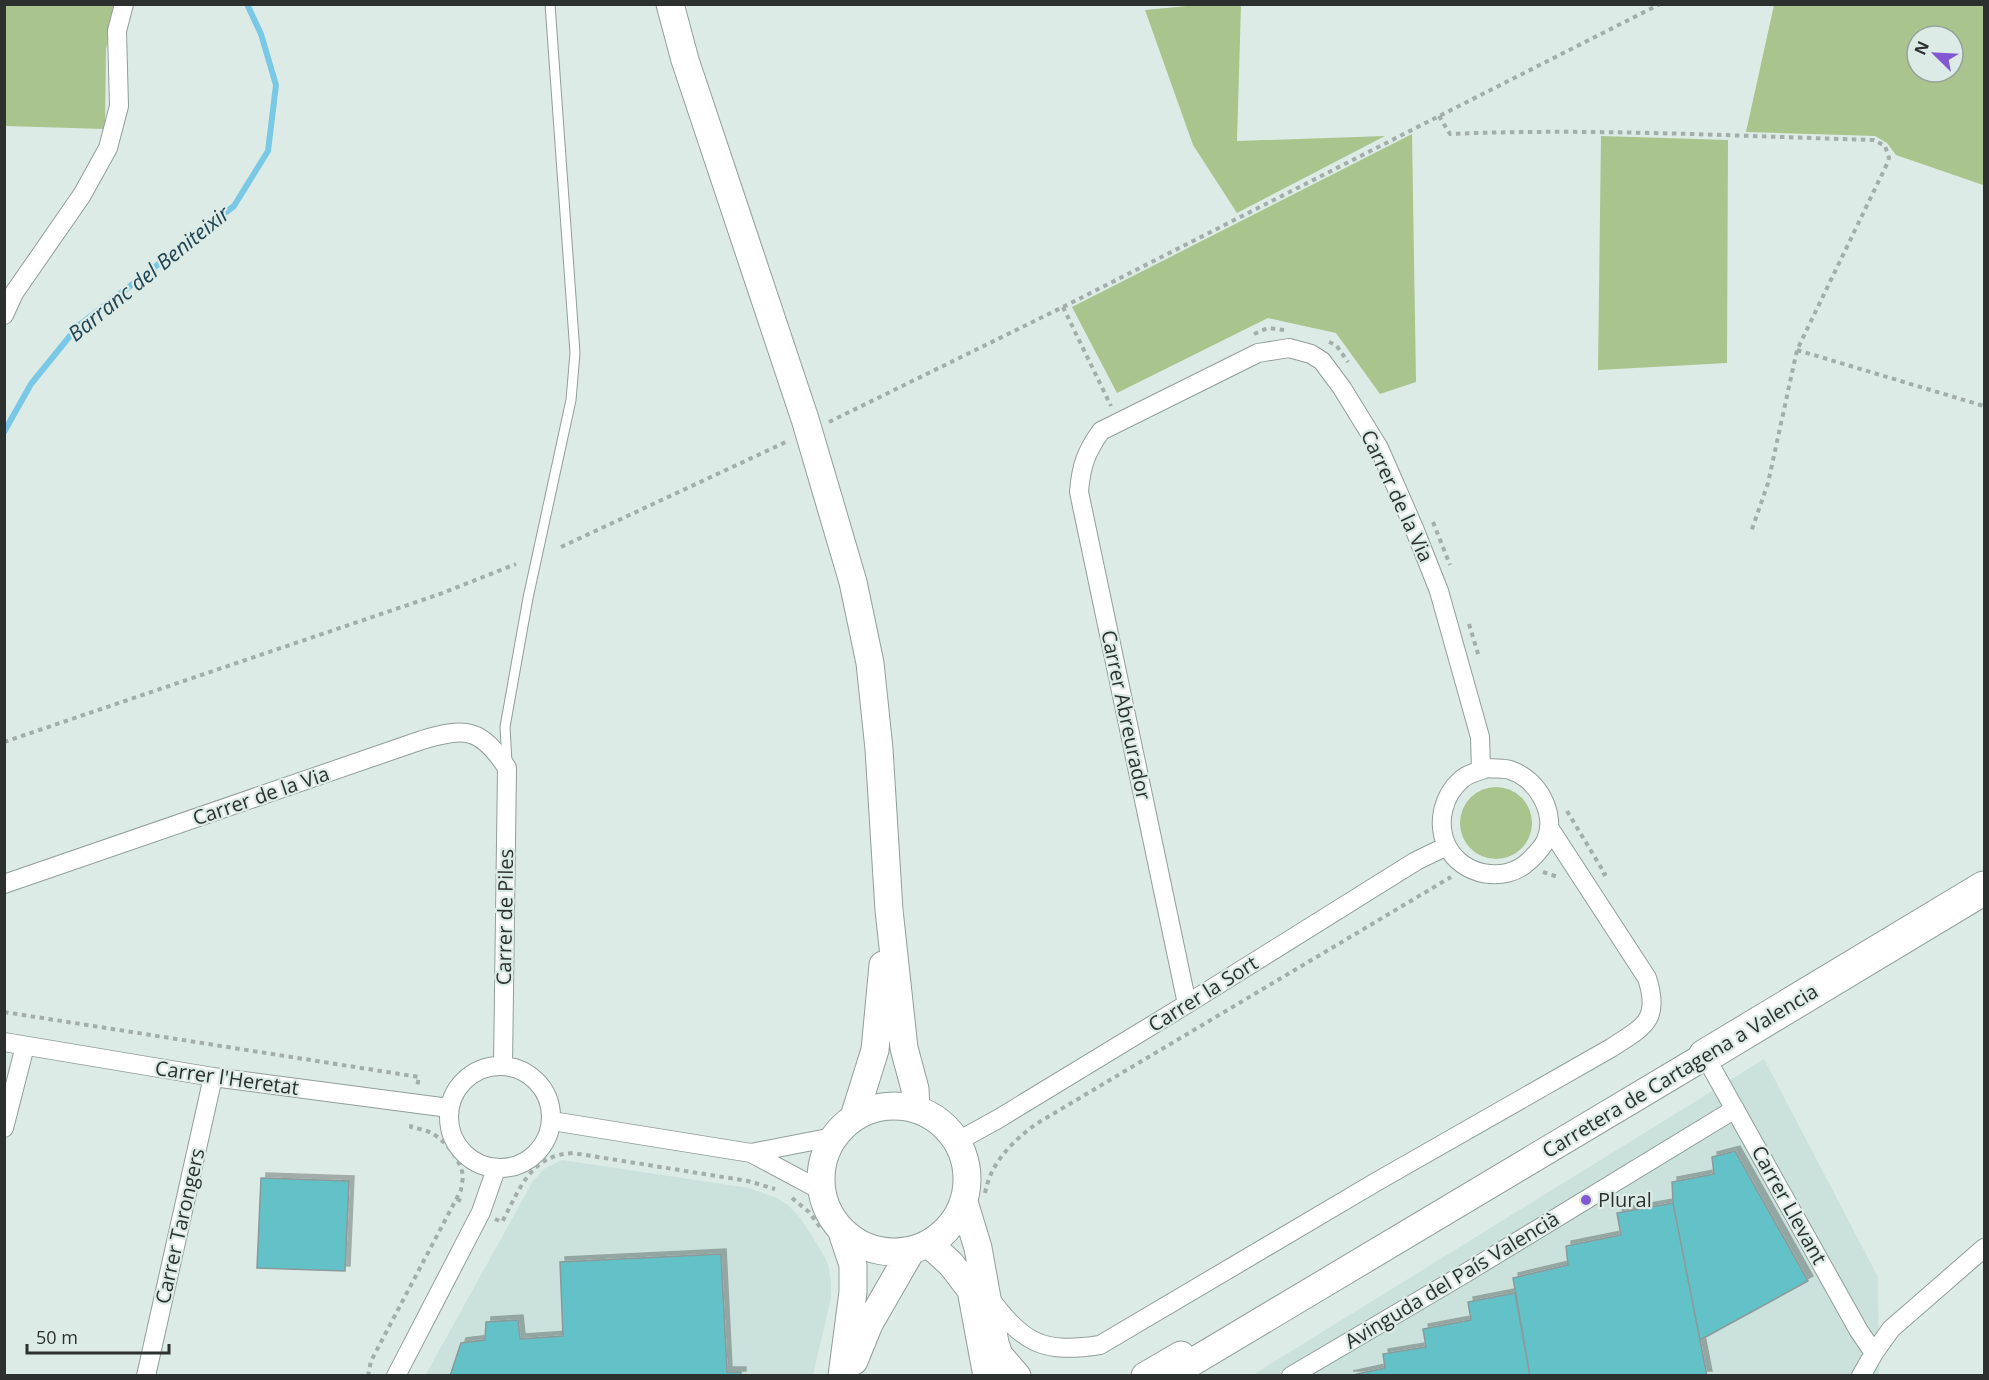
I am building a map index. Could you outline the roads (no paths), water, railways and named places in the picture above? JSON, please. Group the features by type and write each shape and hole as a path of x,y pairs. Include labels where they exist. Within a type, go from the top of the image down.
{"highway":[{"name":"Carretera de Cartagena a Valencia","path":"1705,1056 1984,888"}],"street":[{"path":"4,315 14,293 82,195 108,148 119,106 117,31 124,4"},
{"path":"670,4 685,60 805,419 853,582 870,663 879,749 889,910 904,1048 915,1089 916,1108"},
{"name":"Carrer de la Via","path":"1101,431 1258,353 1289,348 1311,354 1322,361 1342,388 1379,448 1435,581 1480,737 1481,770"},
{"name":"Carrer Abreurador","path":"1101,431 1089,448 1081,470 1079,492 1187,1004"},
{"name":"Carrer de la Via","path":"4,884 438,735 457,731 470,733 485,741 495,750 507,768"},
{"name":"Carrer de Piles","path":"503,1065 507,768"},
{"path":"1488,768 1511,770 1533,783 1546,806 1550,818 1550,829 1543,848 1524,866 1515,871 1497,875 1484,874 1462,864 1447,846 1441,821 1450,793 1462,779 1488,768"},
{"path":"985,1293 1019,1332 1034,1341 1049,1347 1073,1350 1100,1345 1376,1182 1611,1048 1643,1027 1650,1014 1653,996 1647,978 1550,829"},
{"name":"Carrer la Sort","path":"958,1141 1187,1004 1416,861 1447,846"},
{"path":"854,1117 875,1050 889,910"},
{"name":"Carrer l'Heretat","path":"4,1042 213,1077 449,1108"},
{"path":"4,1128 25,1046"},
{"name":"Carrer Llevant","path":"1705,1056 1859,1331 1874,1353"},
{"name":"Carretera de Cartagena a Valencia","path":"1375,1253 1705,1056"},
{"path":"503,1065 520,1069 534,1077 544,1090 550,1105 552,1121 546,1140 534,1156 523,1164 496,1169 479,1164 465,1154 454,1140 449,1123 449,1108 454,1094 469,1076 486,1068 503,1065"},
{"name":"Carrer Tarongers","path":"147,1376 213,1077"},
{"path":"900,1105 916,1108 947,1126 958,1141 968,1170 968,1186 964,1202 951,1226 920,1247 891,1253 873,1249 855,1241 840,1229 829,1214 822,1191 823,1163 833,1137 854,1117 884,1106 900,1105"},
{"name":"Avinguda del País Valencià","path":"1291,1376 1735,1109"},
{"path":"552,1121 751,1153 822,1191"},
{"path":"751,1153 833,1137"},
{"path":"396,1376 481,1212 496,1169"},
{"path":"964,1202 978,1248 988,1315 999,1354 1017,1376"},
{"path":"840,1229 852,1264 853,1292 842,1376"},
{"path":"848,1376 870,1324 920,1247"},
{"path":"920,1247 951,1264 971,1290 987,1376"},
{"path":"1861,1376 1874,1353 1898,1322 1984,1248"},
{"path":"1145,1376 1338,1262 1375,1253"},
{"path":"1168,1376 1375,1253"}],"lane":[{"path":"507,768 505,727 528,598 571,400 575,353 550,4"}],"waterway":[{"name":"Barranc del Beniteixir","path":"4,432 31,384 78,326 234,206 268,151 276,85 261,34 247,4"}],"place":[{"name":"Plural","path":"1586,1200"}]}
